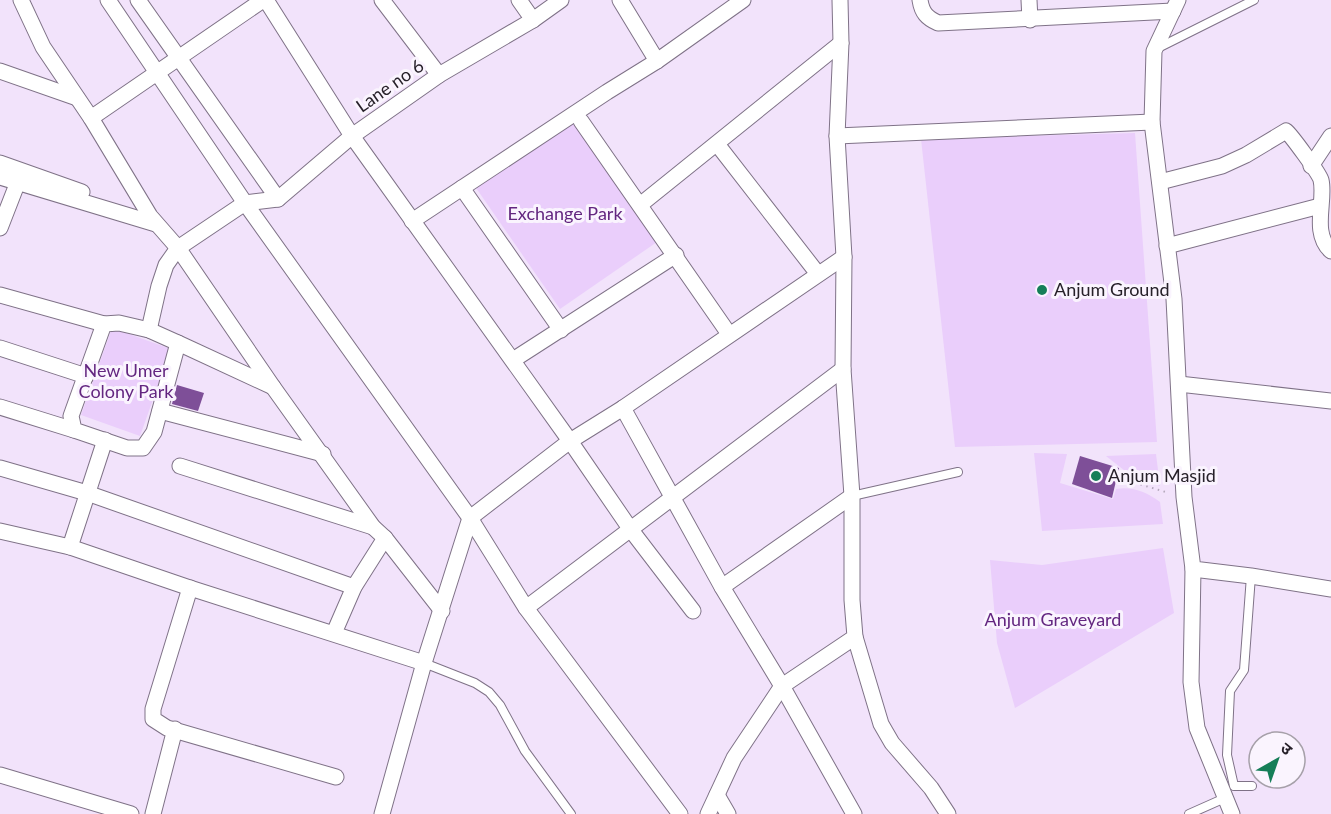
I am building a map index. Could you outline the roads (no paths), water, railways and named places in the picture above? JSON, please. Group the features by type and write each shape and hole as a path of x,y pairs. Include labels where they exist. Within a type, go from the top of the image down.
{"street":[{"path":"21,0 43,47 91,118 153,220 178,248 273,387 379,533 442,611"},
{"path":"138,0 278,199 245,204 178,248 166,265 149,330"},
{"path":"91,118 265,0 352,136 513,360 631,530 693,611"},
{"path":"382,0 439,75"},
{"path":"519,0 533,20"},
{"name":"Lane no 6","path":"278,199 352,136 439,75 533,20 561,0"},
{"path":"620,0 657,61"},
{"path":"412,221 657,61 743,0"},
{"path":"840,0 841,43 837,136 844,257 843,369 852,496 852,600 855,637 881,724 892,743 931,788 948,814"},
{"path":"920,0 923,12 938,23 1030,20 1094,7 1175,6 1154,51 1152,122 1174,299 1184,497 1193,569 1191,682 1197,728 1232,814"},
{"path":"1029,0 1030,20"},
{"path":"113,2 245,204 470,518 526,608 680,814"},
{"path":"640,205 841,43"},
{"path":"0,71 77,98"},
{"path":"581,121 729,334"},
{"path":"837,136 1152,122"},
{"path":"1160,182 1222,166 1246,155 1286,131 1321,179 1320,206 1323,240 1331,251"},
{"path":"1311,166 1331,136"},
{"path":"717,144 818,274"},
{"path":"0,163 20,177 153,220"},
{"path":"0,177 20,177"},
{"path":"0,228 20,177"},
{"path":"462,188 561,330"},
{"path":"1167,246 1320,206"},
{"path":"513,360 676,255"},
{"path":"382,814 424,663 470,518 570,441 623,408 844,257"},
{"path":"0,295 104,324 119,323 149,330 273,387"},
{"path":"74,430 71,416 104,324"},
{"path":"0,407 127,448 143,448 154,432 178,343"},
{"path":"0,348 86,376"},
{"path":"526,608 843,369"},
{"path":"1179,384 1331,401"},
{"path":"623,408 722,587 782,686 854,814"},
{"path":"160,411 323,454"},
{"path":"70,547 105,440"},
{"path":"180,466 379,533"},
{"path":"0,468 87,493 354,587"},
{"path":"722,587 852,496"},
{"path":"0,531 70,547 424,663"},
{"path":"334,633 379,533"},
{"path":"1193,569 1331,589"},
{"path":"190,588 152,715 153,719 167,728 336,777"},
{"path":"708,814 734,758 782,686 855,637"},
{"path":"153,814 175,729"},
{"path":"0,776 131,814"},
{"path":"717,795 728,814"}],"lane":[{"path":"1154,51 1254,0"},
{"path":"852,496 958,472"},
{"path":"1247,786 1234,786 1227,755 1230,691 1244,670 1251,576"},
{"path":"424,663 475,683 489,692 500,705 525,751 571,814"},
{"path":"1189,814 1226,798"}],"place":[{"name":"Anjum Ground","path":"1042,290"},
{"name":"Anjum Masjid","path":"1096,476"}],"park label":[{"name":"Exchange Park","path":"565,214"},
{"name":"New Umer Colony Park","path":"126,382"},
{"name":"Anjum Graveyard","path":"1053,620"}]}
